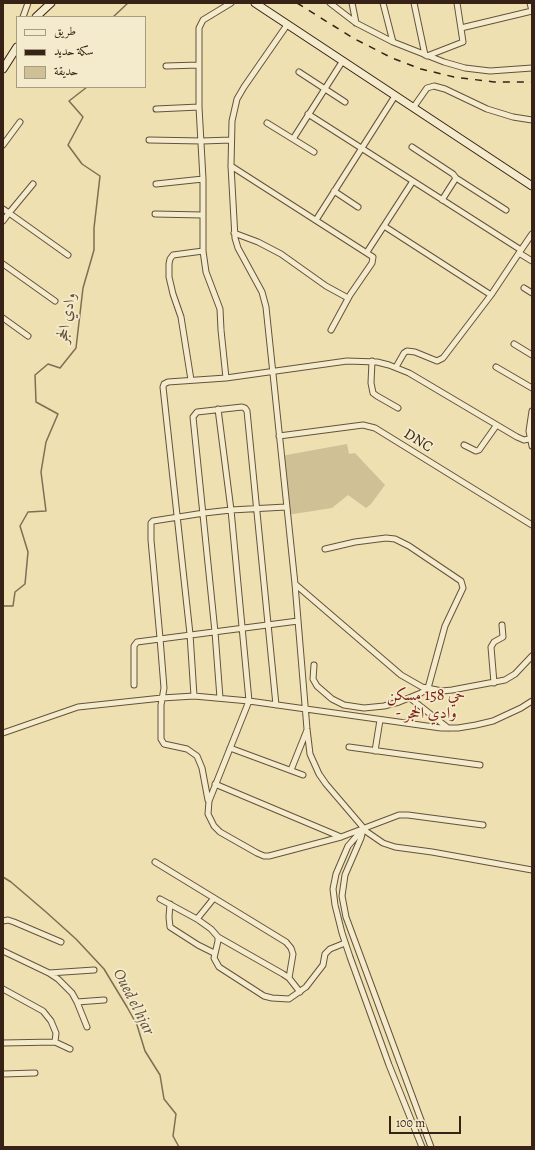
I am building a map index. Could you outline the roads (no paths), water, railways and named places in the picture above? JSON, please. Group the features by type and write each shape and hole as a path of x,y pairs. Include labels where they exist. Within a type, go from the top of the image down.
{"main road":[{"path":"37,16 51,3"},
{"path":"255,3 342,62 532,186"},
{"path":"3,69 16,49"},
{"path":"3,65 10,60"}],"street":[{"path":"23,16 28,3"},
{"path":"226,378 220,309 206,272 203,251 203,179 199,107 199,65 201,24 206,18 231,3"},
{"path":"330,3 356,23 393,42 454,65 490,71 532,68"},
{"path":"352,3 356,23"},
{"path":"384,3 393,42"},
{"path":"414,3 426,55"},
{"path":"426,55 463,43 457,3"},
{"path":"461,28 532,11 530,3"},
{"path":"287,25 237,99 232,121 231,140 234,233 238,248 259,286 264,299 295,584 310,754 319,774 370,835 377,840 395,847 532,870"},
{"path":"293,139 342,62"},
{"path":"166,66 199,65"},
{"path":"299,72 345,102"},
{"path":"413,108 427,88 434,86 445,89 487,109 514,117 532,120"},
{"path":"316,220 395,96"},
{"path":"156,109 199,107"},
{"path":"308,114 442,200 532,261"},
{"path":"3,145 20,122"},
{"path":"267,123 314,152"},
{"path":"149,140 231,140"},
{"path":"412,147 453,174 456,178 506,210"},
{"path":"232,166 373,257 373,261 348,298 331,330"},
{"path":"442,200 456,178"},
{"path":"156,184 203,179"},
{"path":"367,252 413,181"},
{"path":"3,221 33,184"},
{"path":"334,191 358,207"},
{"path":"3,209 68,254"},
{"path":"155,214 202,215"},
{"path":"384,226 491,296"},
{"path":"234,233 258,242 281,254 326,286 348,298"},
{"path":"396,367 404,353 407,352 415,352 437,361 443,358 491,296 532,234"},
{"path":"191,380 181,317 169,277 169,264 173,255 203,251"},
{"path":"3,264 55,301"},
{"path":"524,288 532,293"},
{"path":"3,318 28,336"},
{"path":"514,344 532,355"},
{"path":"194,696 190,634 176,517 163,386 168,382 226,378 347,361 372,362 396,367 409,373 496,426 524,440 529,439"},
{"path":"372,362 370,384 373,392 377,396 398,408"},
{"path":"496,367 532,388"},
{"path":"220,698 204,513 193,417 197,412 242,407 247,411 276,705"},
{"path":"208,801 249,701 231,510 218,410"},
{"path":"532,411 529,426 529,439 532,446"},
{"name":"DNC","path":"279,436 363,425 376,428 532,525"},
{"path":"464,445 479,450 496,426"},
{"path":"286,507 204,513 153,521 151,525 164,688 161,705 162,742 190,750 197,756 202,768 208,801 208,814 214,826 220,832 264,856 277,855 341,837 395,816 403,815 483,825"},
{"path":"314,665 313,679 317,686 332,699 344,705 372,708 410,698 428,688 445,626 463,591 462,583 409,546 395,539 386,538 355,542 325,549"},
{"path":"295,584 401,675 412,682 428,688 442,691 452,690 505,680 532,656"},
{"path":"134,685 134,643 139,641 298,621"},
{"path":"494,683 491,647 494,642 503,637 502,625"},
{"path":"3,733 78,707 194,696 249,701 306,710 448,728 476,725 493,721 521,708 532,701"},
{"path":"410,698 448,728"},
{"path":"375,751 380,720"},
{"path":"291,770 307,729"},
{"path":"349,747 480,765"},
{"path":"230,748 303,775"},
{"path":"216,784 341,837"},
{"path":"364,828 348,846 336,874 333,889 335,905 345,943 389,1065 422,1147"},
{"path":"364,828 345,875 342,896 346,918 401,1062 431,1147"},
{"path":"155,862 286,942 291,948 293,954 289,978"},
{"path":"197,919 214,898"},
{"path":"160,899 197,919 211,929 218,937 289,978 300,992"},
{"path":"170,904 170,927 193,942 214,953"},
{"path":"3,921 8,920 14,922 61,942"},
{"path":"218,937 214,958 219,967 264,996 289,999 306,988 323,965 325,954 334,947 345,943"},
{"path":"3,951 49,973 66,986 77,1002 87,1027"},
{"path":"49,973 94,970"},
{"path":"3,989 43,1011 54,1027 56,1033 55,1042"},
{"path":"77,1002 104,1000"},
{"path":"3,1043 55,1042 70,1049"},
{"path":"389,1065 401,1062"},
{"path":"3,1074 35,1073"}],"waterway":[{"name":"وادي الحجر","path":"114,16 128,3"},
{"name":"وادي الحجر","path":"3,606 13,606 15,592 25,584 28,552 20,526 28,512 46,511 41,472 46,442 58,414 36,402 35,375 48,364 60,368 76,348 83,288 94,250 94,228 100,176 82,164 68,145 83,117 69,101 86,88"},
{"name":"Oued el hjar","path":"3,877 11,882 76,939 104,969 137,1025 145,1051 160,1075 164,1099 176,1114 173,1136 179,1147"}],"railway":[{"path":"297,3 353,38 392,58 421,69 454,77 494,82 532,82"}],"district":[{"name":"حي 158 مسكن - وادي الحجر","path":"426,705"}]}
